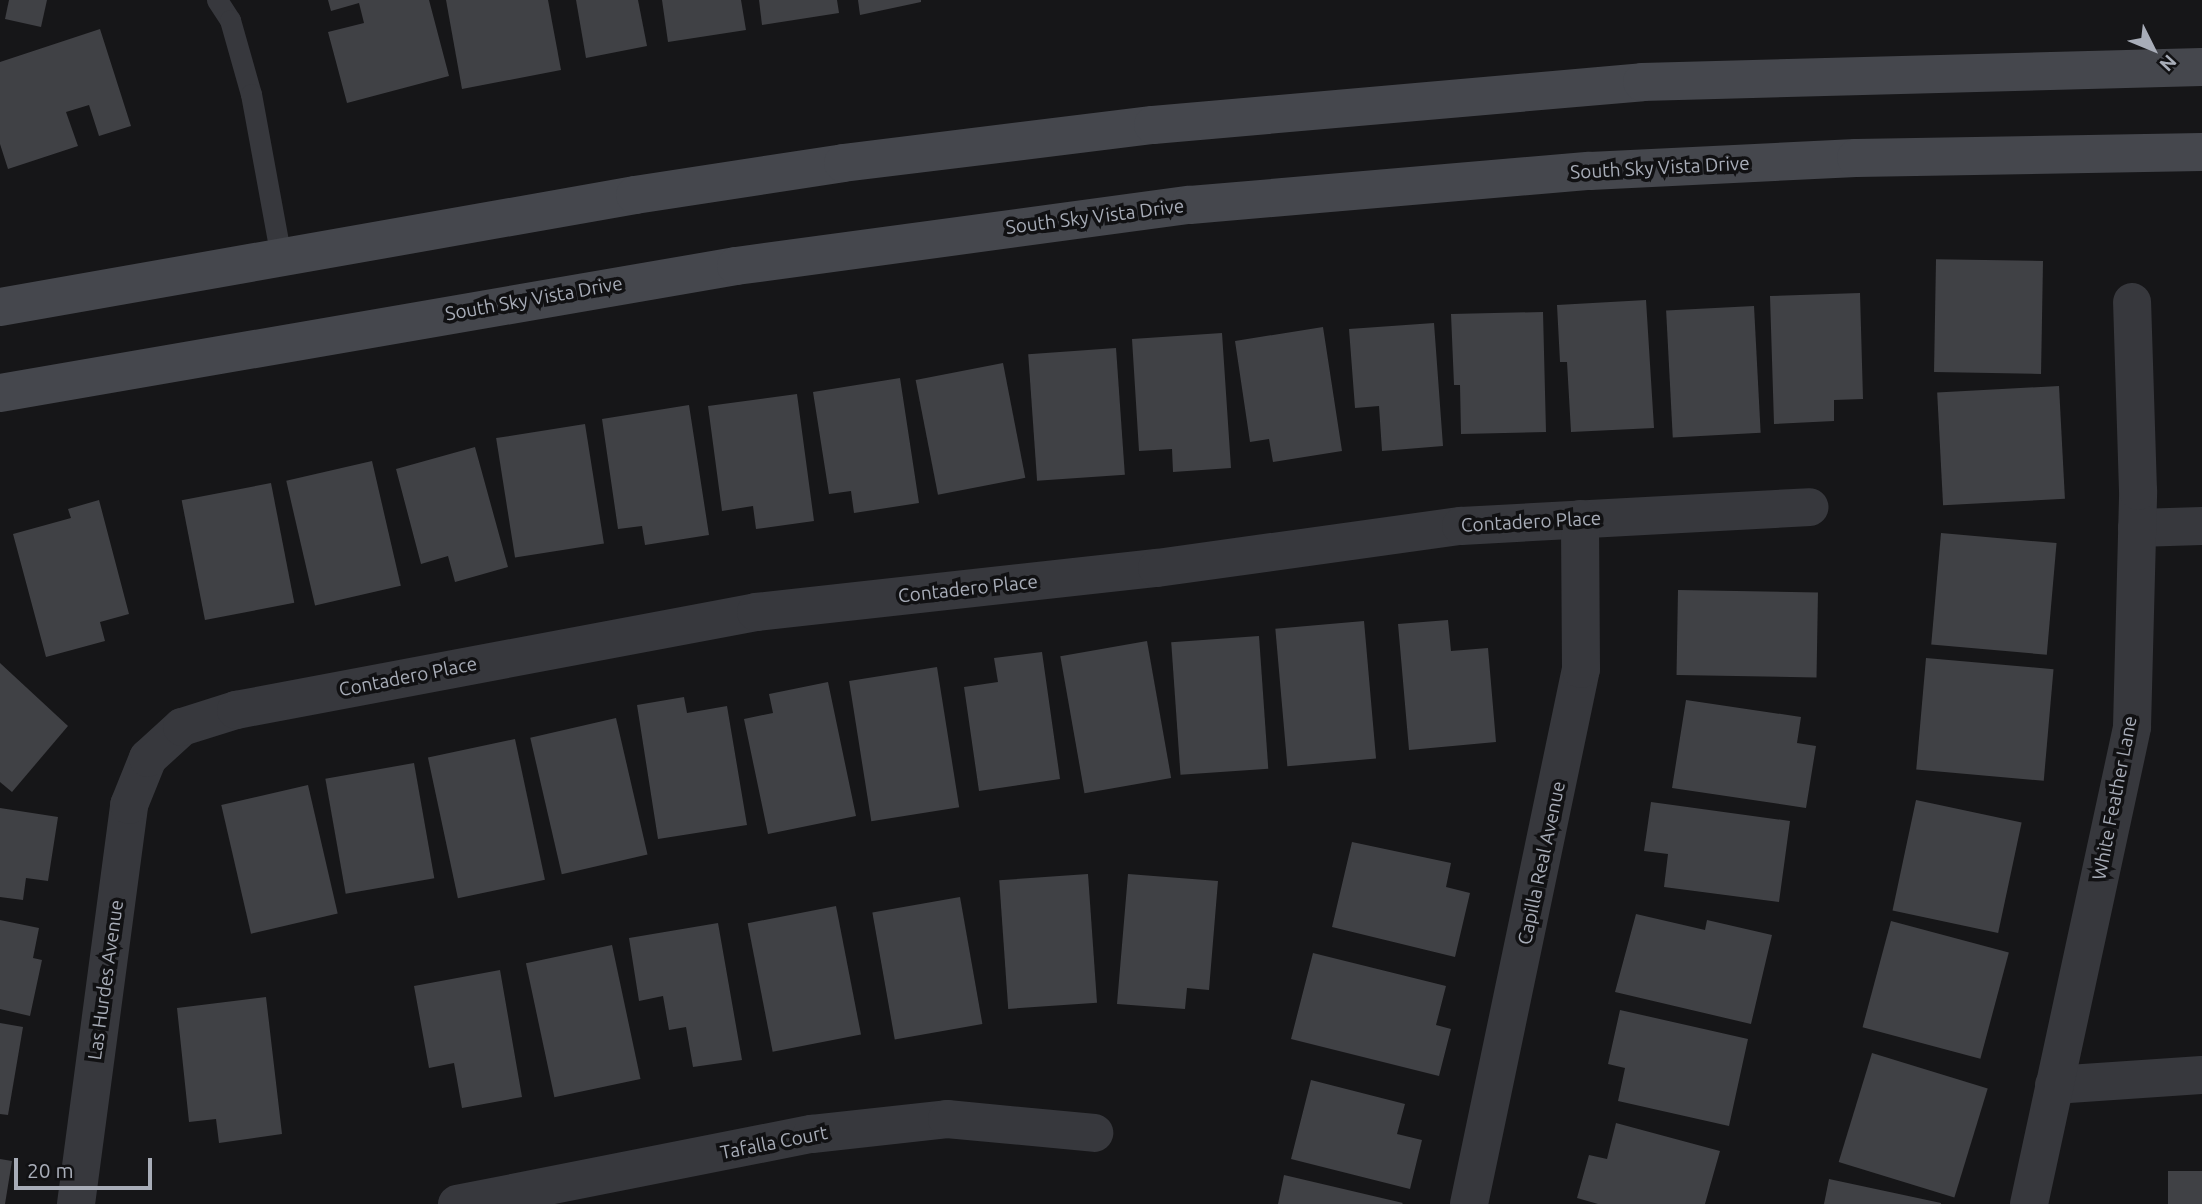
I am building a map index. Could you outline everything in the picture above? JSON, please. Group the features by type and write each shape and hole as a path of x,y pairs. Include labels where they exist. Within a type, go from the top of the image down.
{"main road":[{"path":"0,307 843,163 1298,110 1642,82 2202,67"},
{"name":"South Sky Vista Drive","path":"0,393 657,278 1190,205 1590,171 1856,158 2202,152"}],"street":[{"name":"White Feather Lane","path":"2029,1204 2132,727 2137,528 2132,302"},
{"name":"Contadero Place","path":"148,758 182,727 236,710 756,612 1157,568 1461,526 1809,507"},
{"name":"Capilla Real Avenue","path":"1469,1204 1581,669 1580,519"},
{"path":"2137,528 2202,526"},
{"name":"Las Hurdes Avenue","path":"76,1204 129,805 148,758"},
{"path":"2054,1085 2202,1075"},
{"name":"Tafalla Court","path":"457,1204 812,1134 947,1119 1094,1133"}],"lane":[{"path":"217,0 230,20 251,94 281,258"}],"building":[{"path":"9,0 47,0 41,27 5,19"},
{"path":"328,0 429,0 449,76 347,103 328,32 364,23 359,3 331,11"},
{"path":"446,0 548,0 561,70 462,89"},
{"path":"576,0 638,0 647,46 586,58"},
{"path":"662,0 741,0 746,30 668,42"},
{"path":"759,0 837,0 839,13 762,25"},
{"path":"858,0 921,0 921,2 860,15"},
{"path":"100,29 131,126 99,136 89,105 66,112 78,146 8,169 0,144 0,62"},
{"path":"1936,259 2043,261 2041,374 1934,372"},
{"path":"1860,293 1863,399 1834,400 1834,421 1774,424 1770,296"},
{"path":"1646,300 1654,428 1571,432 1567,362 1560,362 1557,305"},
{"path":"1754,306 1761,433 1673,437 1666,311"},
{"path":"1543,312 1546,432 1461,434 1460,385 1454,385 1451,314"},
{"path":"1434,323 1443,446 1382,451 1379,406 1355,408 1349,329"},
{"path":"1323,327 1342,451 1273,462 1269,439 1250,442 1235,341"},
{"path":"1222,333 1231,468 1173,472 1172,449 1139,451 1132,339"},
{"path":"1116,348 1125,475 1037,481 1028,354"},
{"path":"1003,363 1025,478 938,495 916,380"},
{"path":"900,378 919,503 854,513 851,491 829,494 813,392"},
{"path":"2059,386 2065,499 1943,505 1937,392"},
{"path":"797,394 814,521 756,529 753,506 722,511 708,406"},
{"path":"689,405 709,535 645,545 642,526 618,529 602,419"},
{"path":"585,424 604,544 515,558 496,438"},
{"path":"475,447 508,567 455,582 448,556 421,564 396,469"},
{"path":"372,461 401,586 315,606 286,481"},
{"path":"271,483 294,603 205,620 182,500"},
{"path":"99,500 129,614 100,622 105,641 46,657 13,534 71,518 68,509"},
{"path":"1941,533 2057,543 2047,655 1931,645"},
{"path":"1678,590 1818,592 1816,677 1677,675"},
{"path":"1448,620 1451,651 1488,648 1496,742 1409,750 1398,624"},
{"path":"1364,621 1376,758 1287,766 1275,629"},
{"path":"1259,636 1268,769 1180,775 1171,642"},
{"path":"1147,641 1171,778 1084,793 1060,656"},
{"path":"1042,652 1060,779 979,791 964,687 998,682 994,658"},
{"path":"1926,658 2054,669 2044,781 1916,770"},
{"path":"0,663 68,726 12,792 0,782"},
{"path":"937,667 959,807 871,821 849,681"},
{"path":"828,682 856,816 768,834 744,719 773,713 769,694"},
{"path":"684,697 687,713 727,706 747,825 658,839 637,705"},
{"path":"1686,700 1801,717 1797,743 1816,746 1806,808 1672,788"},
{"path":"616,718 647,854 562,874 530,738"},
{"path":"515,739 545,880 458,898 428,758"},
{"path":"414,763 434,878 346,894 325,779"},
{"path":"308,785 338,914 251,934 221,805"},
{"path":"1916,800 2022,822 1998,933 1893,911"},
{"path":"1651,802 1790,821 1779,902 1664,887 1668,854 1644,851"},
{"path":"0,808 58,817 48,881 26,878 23,900 0,897"},
{"path":"1352,842 1451,863 1446,887 1470,893 1455,957 1332,927"},
{"path":"1088,874 1097,1003 1008,1009 999,880"},
{"path":"1128,874 1218,881 1209,990 1187,988 1185,1009 1117,1004"},
{"path":"960,897 982,1024 895,1039 872,912"},
{"path":"836,906 861,1035 773,1052 748,923"},
{"path":"1636,914 1705,930 1707,920 1772,935 1751,1024 1615,992"},
{"path":"0,920 39,928 33,958 42,960 30,1016 0,1009"},
{"path":"1891,921 2009,953 1980,1059 1863,1027"},
{"path":"718,923 742,1060 693,1067 686,1027 669,1030 663,996 639,1001 629,938"},
{"path":"612,945 640,1079 554,1097 526,963"},
{"path":"1313,953 1446,986 1436,1025 1451,1029 1439,1076 1291,1039"},
{"path":"500,970 522,1097 462,1108 454,1063 429,1068 414,986"},
{"path":"266,997 282,1134 219,1143 216,1119 189,1122 177,1008"},
{"path":"1620,1010 1748,1039 1729,1126 1618,1101 1625,1068 1608,1064"},
{"path":"0,1023 23,1027 8,1115 0,1114"},
{"path":"1872,1053 1988,1088 1954,1197 1839,1162"},
{"path":"1311,1080 1405,1104 1397,1134 1422,1140 1410,1189 1291,1159"},
{"path":"1616,1123 1720,1151 1705,1204 1598,1204 1577,1198 1589,1155 1607,1159"},
{"path":"0,1159 12,1161 5,1204 0,1204"},
{"path":"2168,1171 2202,1171 2202,1204 2168,1204"},
{"path":"1284,1175 1403,1203 1278,1204"},
{"path":"1829,1179 1941,1203 1941,1204 1824,1204"}]}
